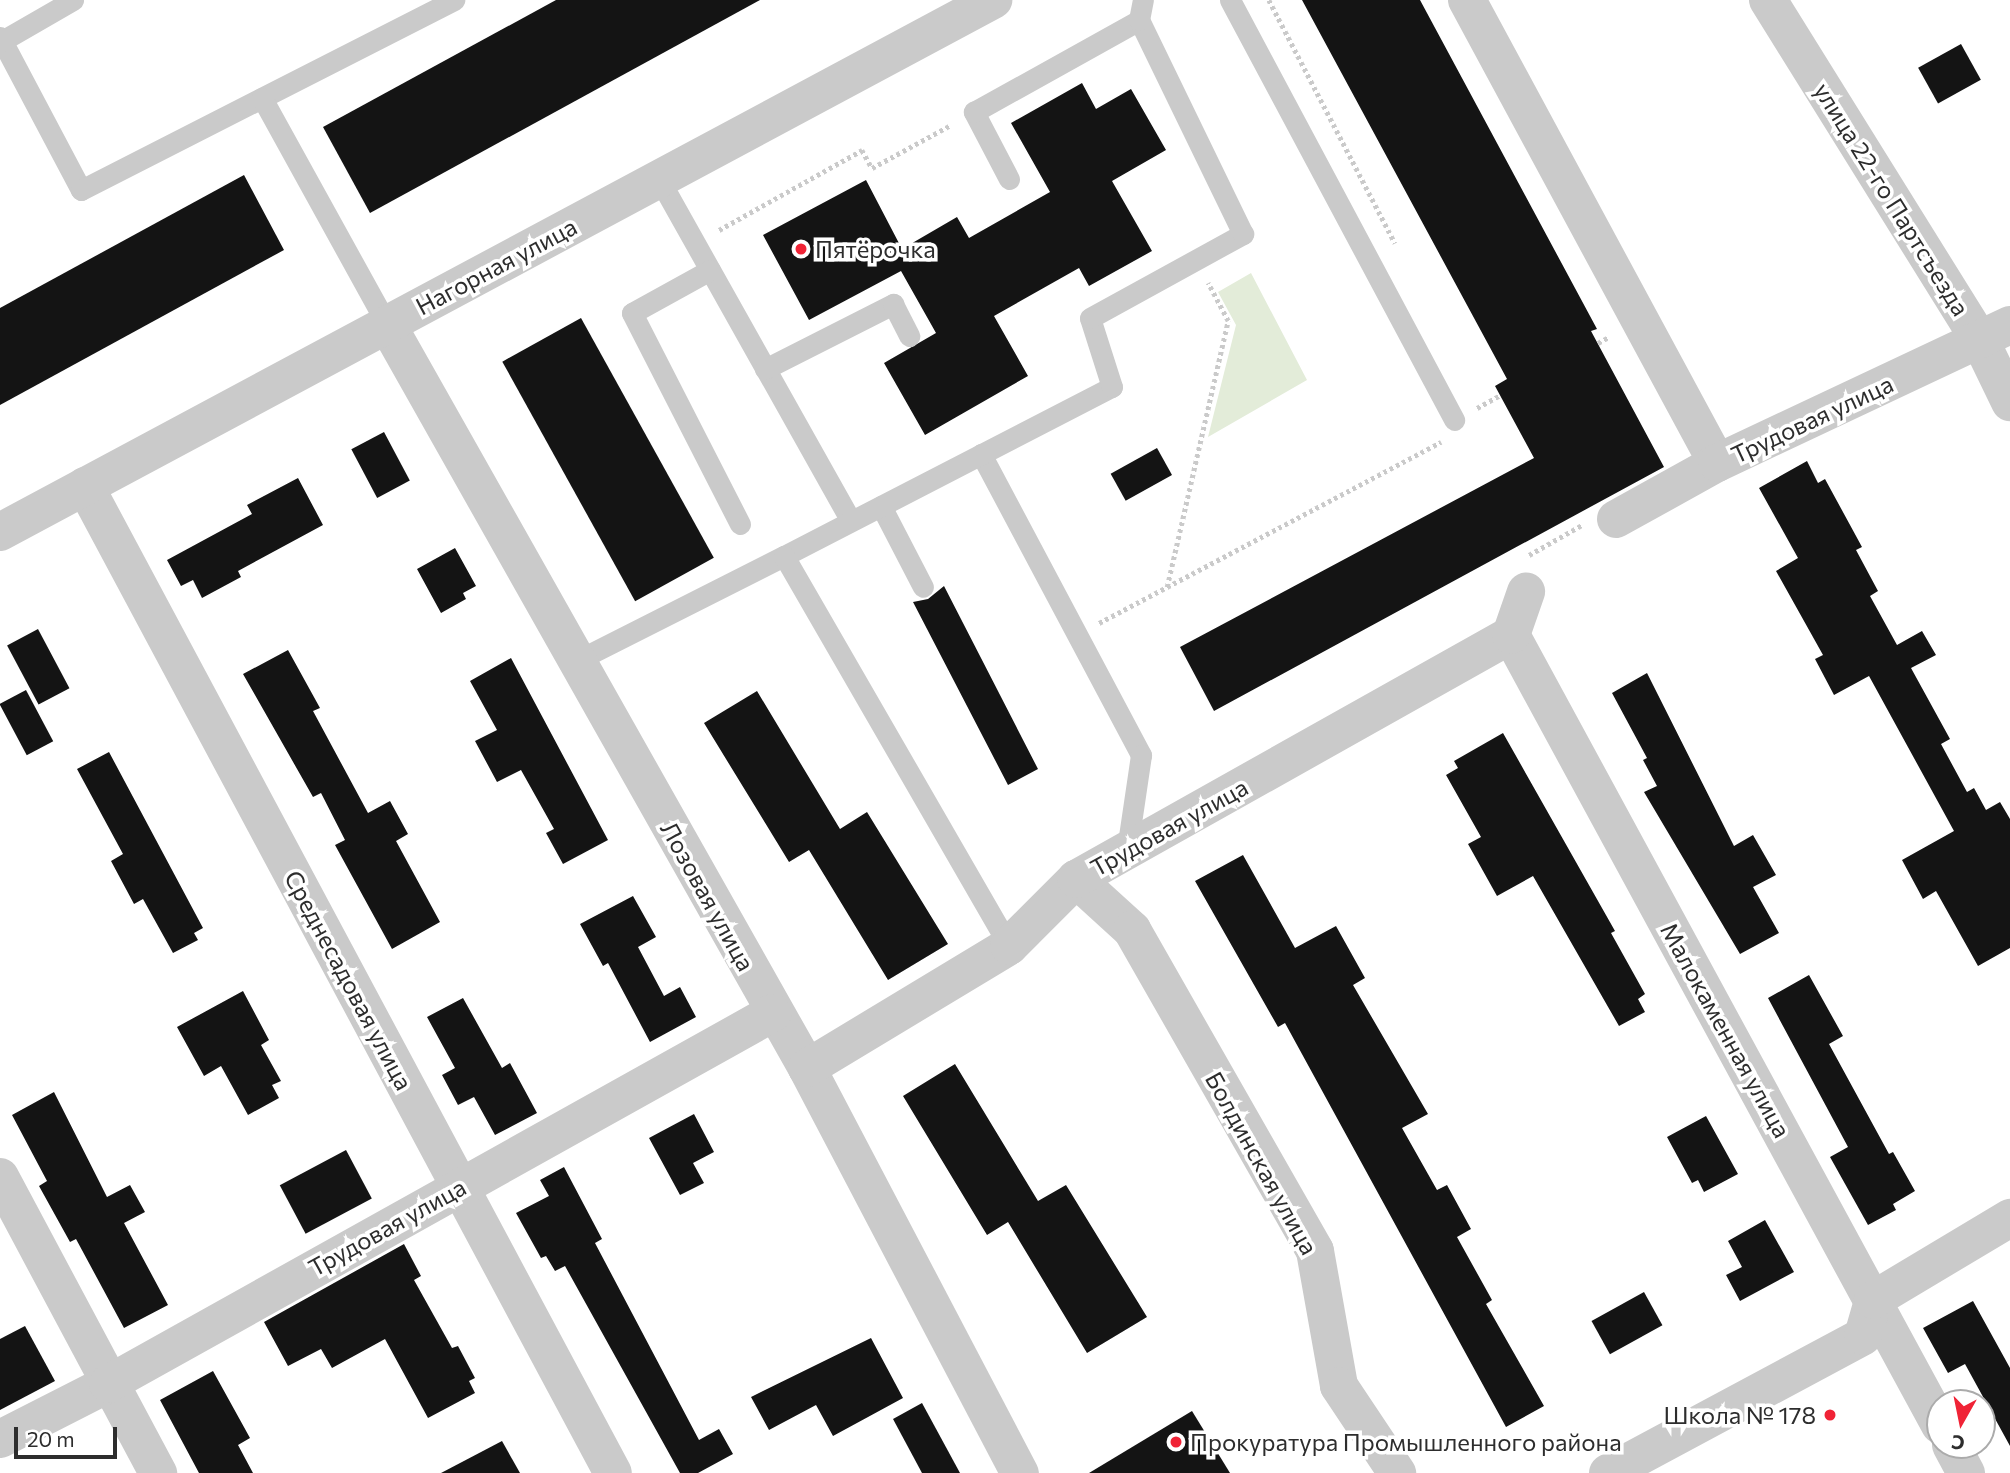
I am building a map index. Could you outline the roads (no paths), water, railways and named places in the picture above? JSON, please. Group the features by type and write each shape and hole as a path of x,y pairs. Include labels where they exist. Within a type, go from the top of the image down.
{"street":[{"name":"Нагорная улица","path":"0,532 993,0"},
{"path":"1467,0 1717,463"},
{"name":"улица 22-го Партсъезда","path":"1768,0 1995,334 2010,402"},
{"name":"Лозовая улица","path":"387,324 773,1013 807,1068 1020,1473"},
{"name":"Трудовая улица","path":"1616,519 1717,463 1995,334"},
{"name":"Среднесадовая улица","path":"85,486 613,1473"},
{"path":"1511,635 1526,592"},
{"name":"Трудовая улица","path":"807,1068 1009,946 1076,879 1511,635"},
{"name":"Малокаменная улица","path":"1511,635 1926,1399"},
{"name":"Болдинская улица","path":"1076,879 1132,930 1315,1251 1339,1386 1397,1473"},
{"name":"Трудовая улица","path":"0,1439 108,1384 773,1013"},
{"path":"0,1177 108,1384 158,1473"},
{"path":"1608,1473 1863,1336 1873,1300 2010,1218"}],"lane":[{"path":"73,0 1,39 81,190 454,0"},
{"path":"1230,0 1452,429"},
{"path":"576,661 1112,387 1090,318 1243,234 1141,10 974,112 1009,179"},
{"path":"262,98 387,324"},
{"path":"659,179 851,521"},
{"path":"710,270 632,313 740,524"},
{"path":"765,369 892,304 909,336"},
{"path":"981,454 1141,755 1127,850"},
{"path":"881,506 923,587"},
{"path":"784,556 1009,946"}],"place":[{"name":"Пятёрочка","path":"801,249"},
{"name":"Школа № 178","path":"1830,1415"},
{"name":"Прокуратура Промышленного района","path":"1176,1442"}]}
